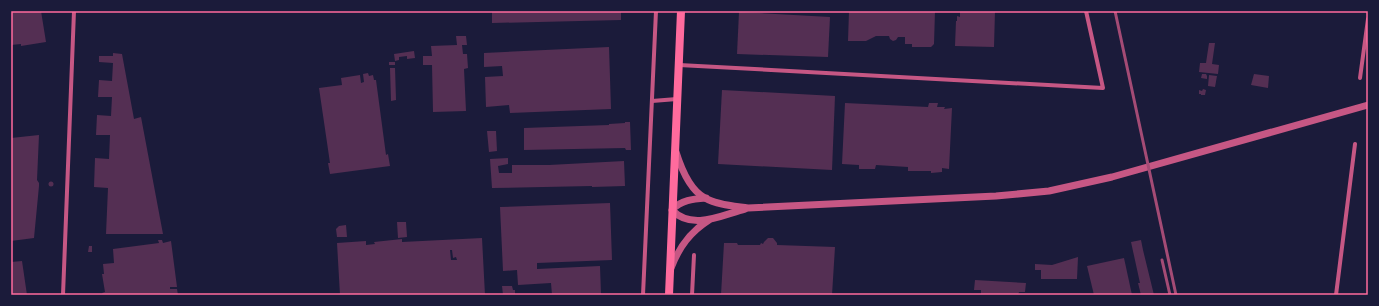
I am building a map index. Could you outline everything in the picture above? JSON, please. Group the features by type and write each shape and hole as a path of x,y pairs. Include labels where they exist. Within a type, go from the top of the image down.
{"main road":[{"path":"669,295 681,11"}],"street":[{"path":"63,295 74,11"},
{"path":"643,295 656,11"},
{"path":"679,65 1103,88 1086,11"},
{"path":"1360,78 1368,19"},
{"path":"652,101 677,99"},
{"path":"706,198 686,201 679,204 672,210 680,217 691,221 700,221 748,208 1033,193 1080,185 1112,177 1368,105"},
{"path":"1336,295 1355,144"},
{"path":"675,149 679,163 688,180 696,190 706,198 721,203 748,208"},
{"path":"670,270 681,246 691,234 703,224 715,217"},
{"path":"692,295 694,255"}],"building":[{"path":"11,11 41,11 46,42 21,46 21,44 11,45"},
{"path":"492,11 621,11 621,20 492,23"},
{"path":"849,11 935,11 934,44 931,47 912,47 912,44 905,44 905,37 898,37 893,41 889,36 876,36 866,41 848,41"},
{"path":"960,11 995,11 994,47 955,46 956,21 957,16 960,17"},
{"path":"739,12 830,17 828,57 737,54"},
{"path":"456,36 466,36 467,45 462,45 463,54 467,54 468,68 464,69 466,111 433,112 432,65 423,65 423,56 432,56 431,46 457,45"},
{"path":"1209,43 1215,43 1212,64 1219,65 1218,74 1199,72 1200,63 1206,63"},
{"path":"609,47 611,109 510,113 509,105 486,107 485,77 503,76 502,66 484,67 484,53"},
{"path":"414,51 415,58 407,59 407,56 399,57 399,60 395,61 394,54"},
{"path":"113,53 122,54 134,119 141,117 163,234 106,234 108,188 94,187 95,158 109,159 110,135 96,135 97,115 111,116 112,97 98,97 99,80 112,81 113,63 99,62 99,56 113,56"},
{"path":"389,62 395,62 395,65 389,65"},
{"path":"390,68 395,68 396,100 391,101"},
{"path":"368,73 369,76 373,75 374,80 376,80 386,155 388,154 390,166 330,174 328,163 330,163 319,88 342,85 341,78 360,75 361,83 364,82 363,74"},
{"path":"1202,74 1206,74 1207,79 1201,78"},
{"path":"1254,74 1269,76 1268,88 1251,85"},
{"path":"1209,75 1217,76 1215,87 1208,86"},
{"path":"1203,89 1206,90 1205,95 1199,94 1199,90 1202,91"},
{"path":"722,90 835,96 832,170 718,164"},
{"path":"845,103 928,107 929,103 938,103 937,107 945,107 944,109 952,108 949,169 942,168 942,172 931,173 931,171 908,171 908,167 876,165 875,169 859,169 859,165 842,164"},
{"path":"630,122 631,150 626,150 625,148 524,150 524,128 609,125"},
{"path":"487,131 496,131 497,151 489,152"},
{"path":"39,135 37,180 39,186 34,238 11,241 11,138"},
{"path":"508,158 508,164 498,166 499,173 512,173 512,165 549,165 624,161 625,186 492,188 490,159"},
{"path":"49,182 53,182 53,186 49,186"},
{"path":"610,203 612,260 537,263 537,269 600,266 601,294 552,295 551,283 518,285 517,270 503,271 500,207"},
{"path":"397,222 406,222 407,237 398,238"},
{"path":"346,225 347,237 337,237 336,229 339,226"},
{"path":"482,238 485,295 340,295 337,243 366,241 366,245 375,244 374,242 402,239 402,242","holes":["450,250 452,250 453,258 456,257 457,260 451,260"]},
{"path":"768,238 773,238 777,245 835,247 832,295 721,295 724,243 737,243 738,245 760,245 761,243 763,244"},
{"path":"158,240 162,240 163,243 171,241 177,287 170,287 170,289 177,289 178,295 103,295 102,293 105,292 102,274 104,274 103,264 114,263 113,249 159,243"},
{"path":"1141,240 1154,295 1141,295 1138,283 1140,283 1131,242"},
{"path":"89,246 92,246 92,252 88,252"},
{"path":"1078,257 1077,279 1041,279 1041,270 1035,270 1035,264 1052,265"},
{"path":"1124,258 1132,295 1094,295 1087,266"},
{"path":"22,261 27,295 11,295 11,262"},
{"path":"975,280 1026,283 1025,292 1019,292 1018,295 981,295 981,290 974,290"},
{"path":"502,286 512,286 513,290 515,290 515,295 503,295"}],"railway":[{"path":"1115,11 1176,295"},
{"path":"1162,260 1170,295"}]}
